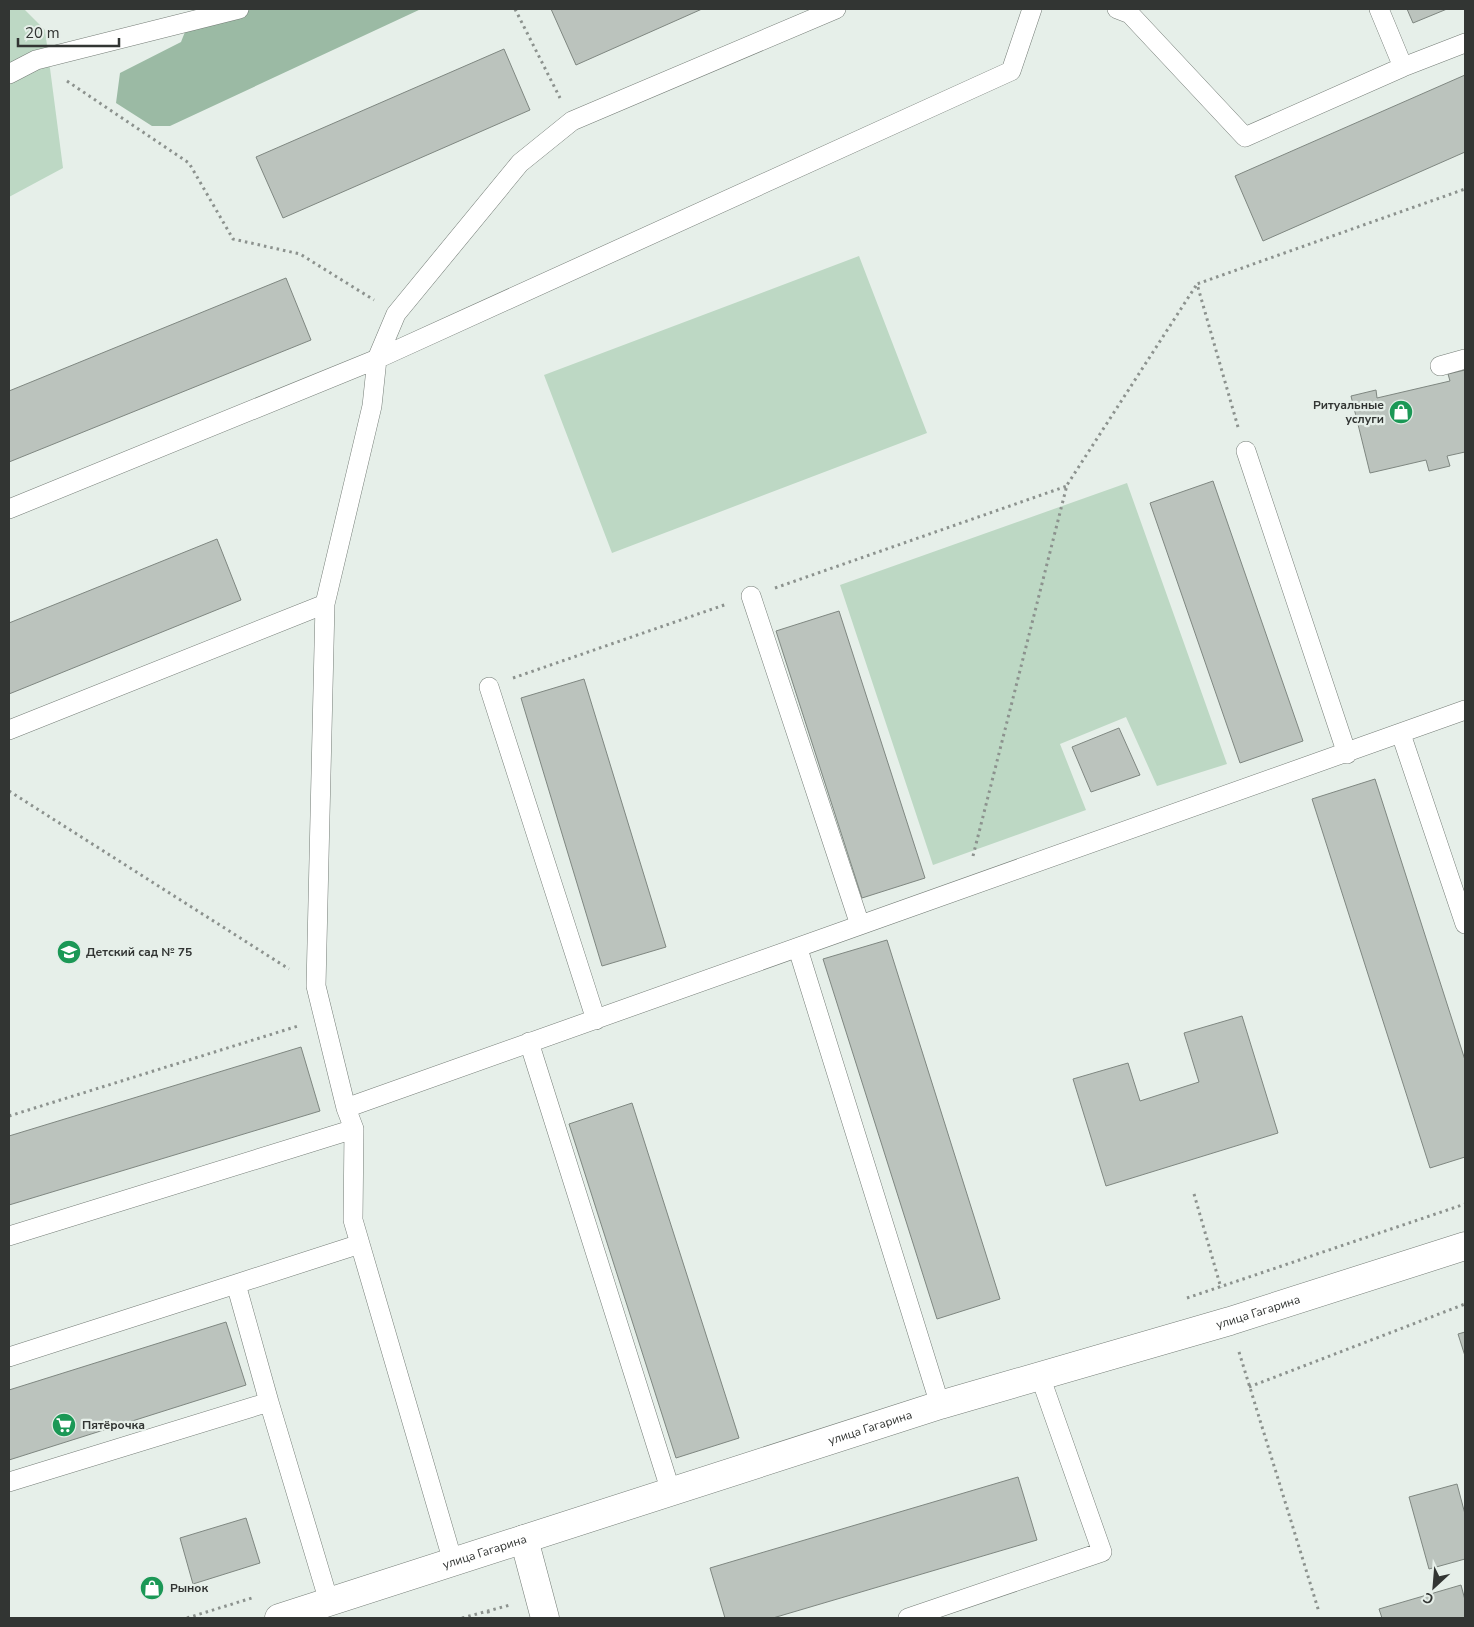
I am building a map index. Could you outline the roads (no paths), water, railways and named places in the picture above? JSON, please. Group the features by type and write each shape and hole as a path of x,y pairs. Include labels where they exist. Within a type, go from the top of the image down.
{"main road":[{"name":"улица Гагарина","path":"279,1618 940,1405 1230,1321 1465,1246"},
{"path":"524,1539 542,1608"}],"lane":[{"path":"9,74 36,60 240,9"},
{"path":"453,1562 353,1220 354,1129 346,1108 316,986 325,604 372,406 377,359 396,314 520,163 572,121 836,9"},
{"path":"9,509 377,359 1011,71 1032,9"},
{"path":"1117,9 1130,14 1245,137 1403,67 1465,43"},
{"path":"1379,9 1403,67"},
{"path":"1440,366 1465,359"},
{"path":"1246,451 1347,754"},
{"path":"751,596 860,925"},
{"path":"9,730 325,604"},
{"path":"489,687 596,1020"},
{"path":"346,1108 1347,754 1465,710"},
{"path":"1401,734 1465,924"},
{"path":"798,949 940,1405"},
{"path":"529,1042 670,1492"},
{"path":"9,1236 354,1129"},
{"path":"9,1357 360,1244"},
{"path":"236,1284 329,1602"},
{"path":"908,1618 1102,1552 1040,1376"},
{"path":"9,1482 269,1402"}],"place":[{"name":"Ритуальные услуги","path":"1401,412"},
{"name":"Детский сад № 75","path":"69,952"},
{"name":"Пятёрочка","path":"64,1425"},
{"name":"Рынок","path":"152,1588"}]}
